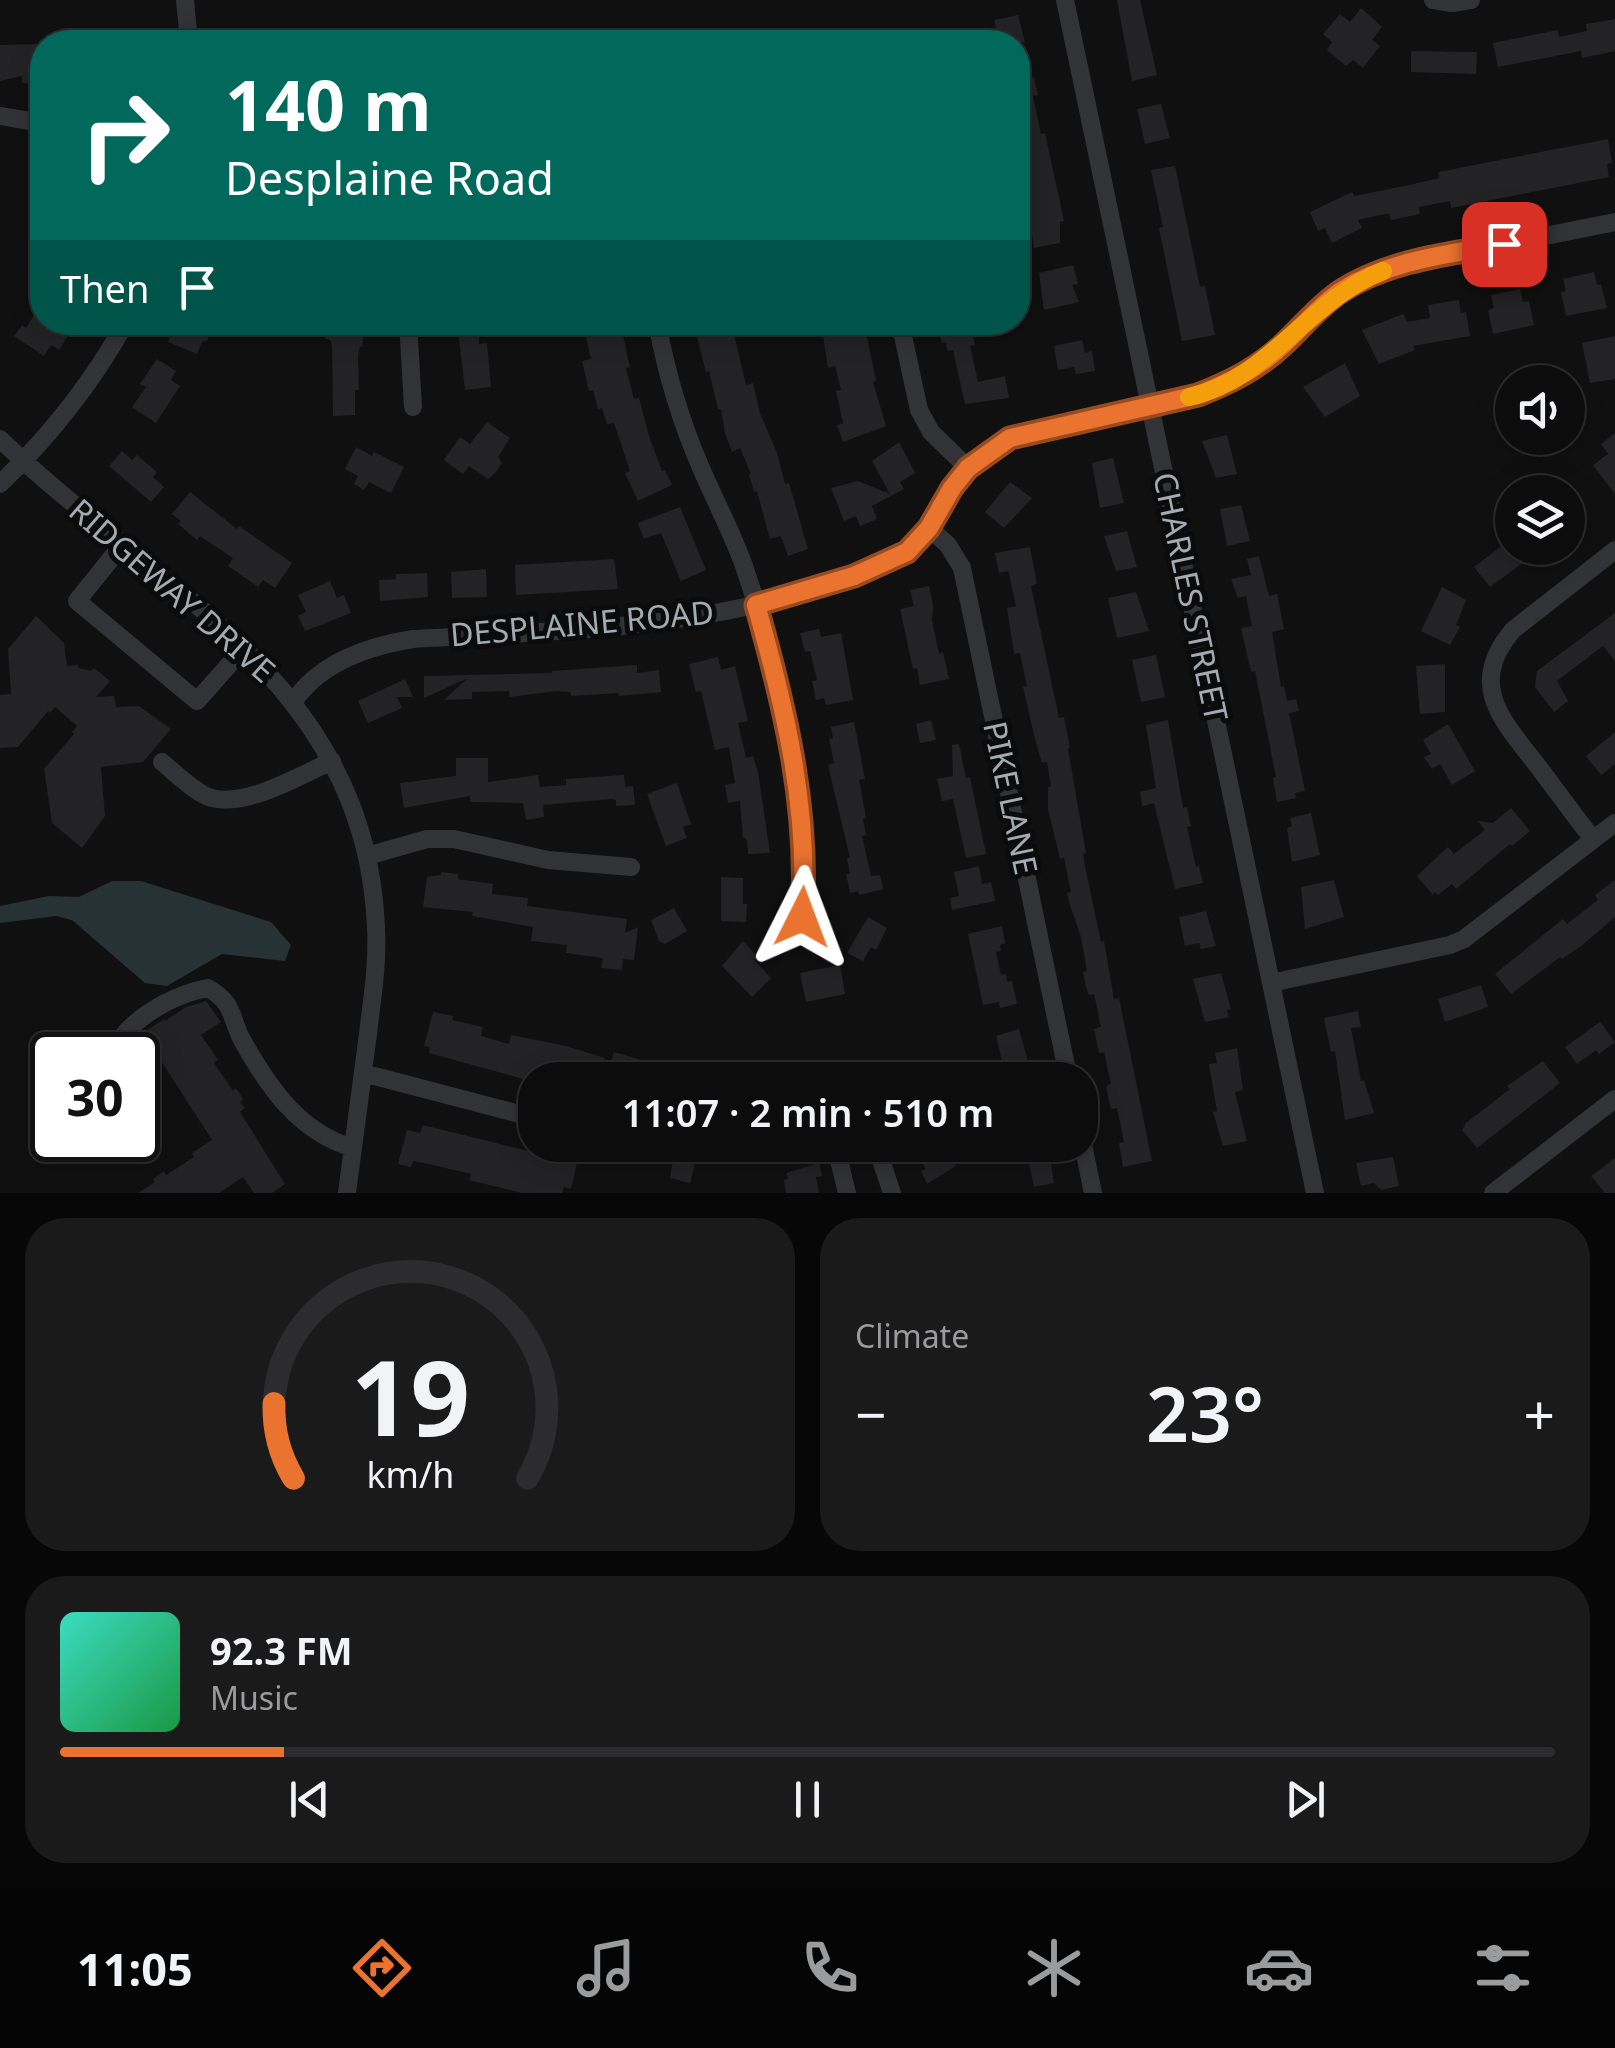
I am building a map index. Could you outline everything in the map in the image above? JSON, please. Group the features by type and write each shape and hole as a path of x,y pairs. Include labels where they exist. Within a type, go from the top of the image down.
{"street":[{"path":"185,0 188,30"},
{"name":"CHARLES STREET","path":"1065,0 1315,1193"},
{"path":"1434,0 1471,0"},
{"path":"0,116 30,121"},
{"name":"DESPLAINE ROAD","path":"294,701 313,680 336,664 384,644 412,638 602,630 670,622 756,605 854,576 907,552 929,528 968,468 1010,438 1198,395 1247,373 1286,342 1314,312 1367,277 1414,262 1615,222"},
{"path":"0,484 90,381 118,335"},
{"path":"409,335 413,407"},
{"path":"661,335 683,421 744,565 756,605 800,792 805,875 802,917"},
{"path":"903,335 919,410 931,432 968,468"},
{"name":"RIDGEWAY DRIVE","path":"0,440 244,648 294,701 332,761 356,816 367,856 373,889 376,957 348,1193"},
{"name":"PIKE LANE","path":"929,528 948,545 962,568 1066,1062"},
{"path":"122,545 76,601 197,701 244,648"},
{"path":"1594,840 1500,718 1490,688 1491,670 1502,643 1513,630 1615,550"},
{"path":"162,762 203,794 225,802 248,797 332,761"},
{"path":"1271,982 1464,939 1615,823"},
{"path":"367,856 427,839 454,839 548,860 631,868"},
{"path":"126,1032 136,1020 191,991 208,988 224,998 241,1038 292,1113 312,1132 353,1148"},
{"path":"363,1074 518,1114"},
{"path":"1493,1193 1615,1099"},
{"path":"839,1162 846,1193"},
{"path":"882,1162 892,1193"},
{"path":"1087,1162 1093,1193"}],"shaded area":[{"path":"112,881 141,881 271,922 291,945 285,961 222,954 167,986 145,983 72,920 56,916 0,923 0,906 49,896 79,897"}],"building":[{"path":"1117,0 1140,0 1157,75 1132,81"},
{"path":"1361,8 1382,27 1372,40 1380,46 1363,68 1353,60 1346,66 1327,50 1332,42 1323,34 1340,14 1350,22"},
{"path":"1018,15 1022,30 997,30 994,20"},
{"path":"1615,19 1615,51 1582,58 1581,51 1498,67 1493,43 1558,30 1559,37 1587,31 1586,24"},
{"path":"30,44 30,83 22,83 22,76 0,81 0,45"},
{"path":"1411,51 1477,52 1476,74 1411,72"},
{"path":"1034,77 1038,95 1033,96 1064,221 1060,222 1060,243 1034,248 1030,219 1030,78"},
{"path":"1161,104 1170,138 1145,144 1137,109"},
{"path":"1608,139 1612,163 1607,164 1609,177 1451,208 1450,201 1419,207 1420,214 1391,220 1389,213 1358,220 1362,228 1332,243 1325,228 1318,231 1310,212 1352,192 1354,196 1414,184 1439,178 1438,172"},
{"path":"1175,166 1200,287 1205,286 1215,335 1182,341 1151,170"},
{"path":"1073,265 1078,284 1072,285 1079,302 1044,310 1039,273"},
{"path":"1594,272 1607,308 1566,316 1561,292 1566,291 1563,279"},
{"path":"1520,289 1523,302 1529,301 1534,325 1493,334 1488,310 1494,308 1491,295"},
{"path":"1459,300 1461,313 1466,312 1470,336 1413,346 1415,350 1379,364 1362,330 1403,314 1407,322 1430,318 1428,305"},
{"path":"30,322 30,335 68,335 59,350 51,345 44,356 14,336 22,325 26,328"},
{"path":"171,335 209,335 197,354 168,342"},
{"path":"363,335 355,415 333,416 332,348 331,341 325,338"},
{"path":"459,335 479,335 479,344 487,343 491,387 465,390"},
{"path":"585,335 623,335 634,399 639,398 662,471 665,470 672,485 638,501 625,473 630,471 614,423 607,424 593,390 589,391 582,361 591,359"},
{"path":"696,335 734,335 746,385 753,383 808,549 788,556 781,536 770,539 751,474 740,448 732,452 709,371 706,372"},
{"path":"823,335 867,335 876,381 873,382 886,426 843,442 837,425 843,423 836,391 841,390 835,366 828,368"},
{"path":"940,335 973,335 975,345 970,346 978,382 1005,376 1009,398 965,404 953,350 947,351 946,342 942,343"},
{"path":"1615,336 1615,379 1590,383 1582,343"},
{"path":"1082,340 1085,353 1092,351 1095,371 1076,374 1074,367 1058,370 1054,346"},
{"path":"157,359 176,371 171,380 180,386 156,423 132,407 146,387 140,384"},
{"path":"1345,363 1360,396 1325,417 1303,387"},
{"path":"487,422 510,438 498,457 502,463 495,473 488,479 469,466 463,474 444,460 460,437 470,444"},
{"path":"1615,433 1615,494 1593,465 1608,454 1601,444"},
{"path":"1227,435 1237,474 1216,478 1202,441"},
{"path":"899,442 915,473 900,482 904,489 872,506 877,519 860,526 856,516 844,521 831,488 858,481 890,494 872,461"},
{"path":"356,447 404,467 391,493 369,482 364,490 354,484 358,476 345,469"},
{"path":"122,451 132,460 137,455 157,472 153,477 164,487 151,502 109,466"},
{"path":"1113,458 1124,503 1100,508 1092,463"},
{"path":"1010,482 1032,498 1004,528 985,512"},
{"path":"190,492 237,529 239,526 292,563 275,588 263,580 258,587 228,566 233,558 200,536 197,540 178,524 181,521 172,514"},
{"path":"1241,505 1250,541 1227,546 1220,509"},
{"path":"680,507 706,570 681,581 661,533 644,539 638,523"},
{"path":"1127,531 1137,567 1116,571 1104,536"},
{"path":"1030,547 1037,584 1031,586 1059,718 1064,717 1070,748 1086,871 1114,999 1119,998 1152,1161 1123,1167 1119,1143 1124,1142 1117,1108 1111,1109 1106,1086 1111,1084 1094,1029 1101,1027 1094,994 1089,995 1086,987 1081,937 1067,893 1071,892 1064,858 1060,859 1048,809 1051,786 1047,762 1042,763 1034,735 1020,653 1014,654 1007,608 1016,606 1008,571 999,573 995,553"},
{"path":"1495,551 1495,565 1520,565 1490,587 1474,567"},
{"path":"1259,556 1269,596 1277,594 1284,629 1272,632 1281,687 1284,686 1287,701 1296,699 1299,711 1289,713 1305,791 1295,793 1296,798 1277,802 1273,778 1276,777 1255,671 1251,672 1241,628 1252,626 1246,596 1238,598 1231,579 1251,575 1247,559"},
{"path":"614,559 618,589 516,595 515,565"},
{"path":"486,569 487,597 452,598 451,572"},
{"path":"427,573 428,597 380,601 379,580 396,579 396,574"},
{"path":"330,581 337,598 344,595 351,613 305,631 298,616 306,612 298,595"},
{"path":"929,586 939,654 943,652 949,679 920,685 900,609 914,606 910,590"},
{"path":"1442,587 1466,600 1456,625 1460,627 1450,645 1421,631"},
{"path":"1136,592 1149,631 1117,638 1108,598"},
{"path":"1615,613 1615,661 1603,646 1557,681 1568,701 1554,712 1535,687 1537,671"},
{"path":"36,616 64,643 67,666 78,665 91,671 94,668 110,681 96,697 114,696 116,707 139,706 171,729 143,762 101,767 105,816 82,848 52,823 44,769 77,726 55,707 18,747 0,748 0,695 11,694 8,649"},
{"path":"819,629 821,637 841,633 853,700 826,705 824,698 816,700 812,681 817,680 810,651 805,652 800,633"},
{"path":"1156,655 1165,697 1141,702 1132,660"},
{"path":"718,657 721,670 735,666 748,721 738,723 746,758 753,756 758,772 770,853 748,854 740,801 728,803 725,785 735,783 729,747 715,750 701,691 696,692 689,664"},
{"path":"1445,664 1445,712 1420,714 1416,666"},
{"path":"637,665 637,673 659,670 661,692 571,696 570,692 557,691 510,697 509,691 472,692 472,699 444,700 468,678 424,698 424,676 552,673"},
{"path":"405,679 413,697 397,697 402,708 368,723 358,701"},
{"path":"931,720 936,740 920,743 916,724"},
{"path":"1168,720 1183,808 1187,807 1191,826 1187,827 1203,883 1175,889 1154,803 1142,806 1140,792 1156,788 1146,725"},
{"path":"854,722 865,779 859,780 866,818 866,835 862,836 871,876 880,875 883,889 859,895 858,891 850,893 846,874 850,874 850,858 828,765 834,763 831,727"},
{"path":"1448,724 1475,771 1452,785 1440,764 1432,769 1424,757 1431,754 1423,740"},
{"path":"1615,732 1615,764 1601,775 1586,756"},
{"path":"959,744 986,854 966,858 953,799 942,801 937,779 953,776 952,745"},
{"path":"456,758 488,758 488,782 538,775 540,787 566,785 566,779 624,775 625,787 633,786 635,805 616,806 612,799 543,805 544,817 526,820 523,803 470,802 470,796 404,808 400,783 456,776"},
{"path":"677,783 691,824 683,827 687,838 666,846 647,794"},
{"path":"1511,808 1530,831 1456,889 1452,884 1433,895 1417,876 1448,847 1454,854 1485,830 1478,821 1493,823"},
{"path":"1311,813 1320,855 1292,862 1287,828 1292,826 1290,818"},
{"path":"979,866 982,884 991,882 995,901 952,910 950,898 959,896 954,872"},
{"path":"441,872 493,884 492,894 528,898 527,906 627,919 625,933 638,927 634,960 623,959 622,970 601,968 603,958 566,953 567,945 531,941 533,927 472,916 473,912 423,907 427,877"},
{"path":"721,877 743,878 746,922 721,921"},
{"path":"1334,880 1344,917 1305,929 1301,887"},
{"path":"1615,880 1615,917 1581,946 1511,994 1495,974 1563,919 1567,924 1598,900 1595,895"},
{"path":"674,908 687,931 665,944 659,941 651,920"},
{"path":"1206,911 1216,946 1185,946 1179,917"},
{"path":"868,917 887,928 876,950 871,947 863,961 847,953"},
{"path":"1002,926 1005,943 996,952 1001,975 1006,974 1007,982 1012,981 1017,1004 1000,1008 999,1002 983,1005 968,934"},
{"path":"743,941 771,978 752,997 722,966"},
{"path":"840,965 845,994 806,1002 800,973"},
{"path":"1221,973 1231,1009 1227,1010 1229,1017 1205,1022 1193,979"},
{"path":"1481,985 1488,1007 1445,1022 1438,999"},
{"path":"206,1001 221,1022 201,1035 218,1060 214,1063 243,1099 240,1102 245,1108 240,1112 285,1184 272,1193 254,1193 243,1177 219,1193 138,1193 164,1171 166,1175 194,1157 192,1153 212,1140 160,1059 160,1032 144,1032 186,1007"},
{"path":"1358,1011 1361,1027 1351,1028 1361,1081 1364,1080 1374,1113 1345,1120 1335,1051 1331,1052 1324,1018"},
{"path":"433,1012 483,1027 481,1036 509,1044 511,1035 605,1058 604,1062 518,1062 518,1078 429,1053 430,1047 424,1046"},
{"path":"1600,1022 1615,1042 1577,1064 1565,1047"},
{"path":"1019,1029 1028,1062 1002,1062 996,1036"},
{"path":"1237,1048 1243,1090 1235,1092 1247,1141 1223,1146 1213,1112 1217,1111 1209,1064 1217,1063 1215,1053"},
{"path":"614,1052 649,1062 611,1062"},
{"path":"1543,1061 1560,1083 1477,1148 1462,1130 1466,1123 1510,1089 1507,1086"},
{"path":"423,1125 518,1148 518,1162 577,1163 571,1189 564,1187 562,1193 522,1193 469,1180 471,1174 429,1164 398,1164 407,1130 420,1133"},
{"path":"1393,1157 1399,1186 1381,1190 1374,1183 1361,1186 1356,1163"},
{"path":"1615,1158 1615,1193 1605,1193 1591,1176"},
{"path":"673,1162 696,1162 690,1183 670,1178"},
{"path":"922,1162 954,1162 956,1166 927,1184 921,1171 926,1169"},
{"path":"1029,1162 1051,1162 1054,1183 1034,1187"},
{"path":"819,1163 819,1193 786,1193 786,1173"}],"slow traffic":[{"path":"1189,397 1247,373 1268,359 1314,312 1340,292 1383,271"}],"route":[{"path":"802,917 805,875 800,792 756,605 854,576 907,552 922,538 968,468 988,450 1010,438 1198,395 1226,384 1268,359 1314,312 1367,277 1395,266 1504,244"}]}
